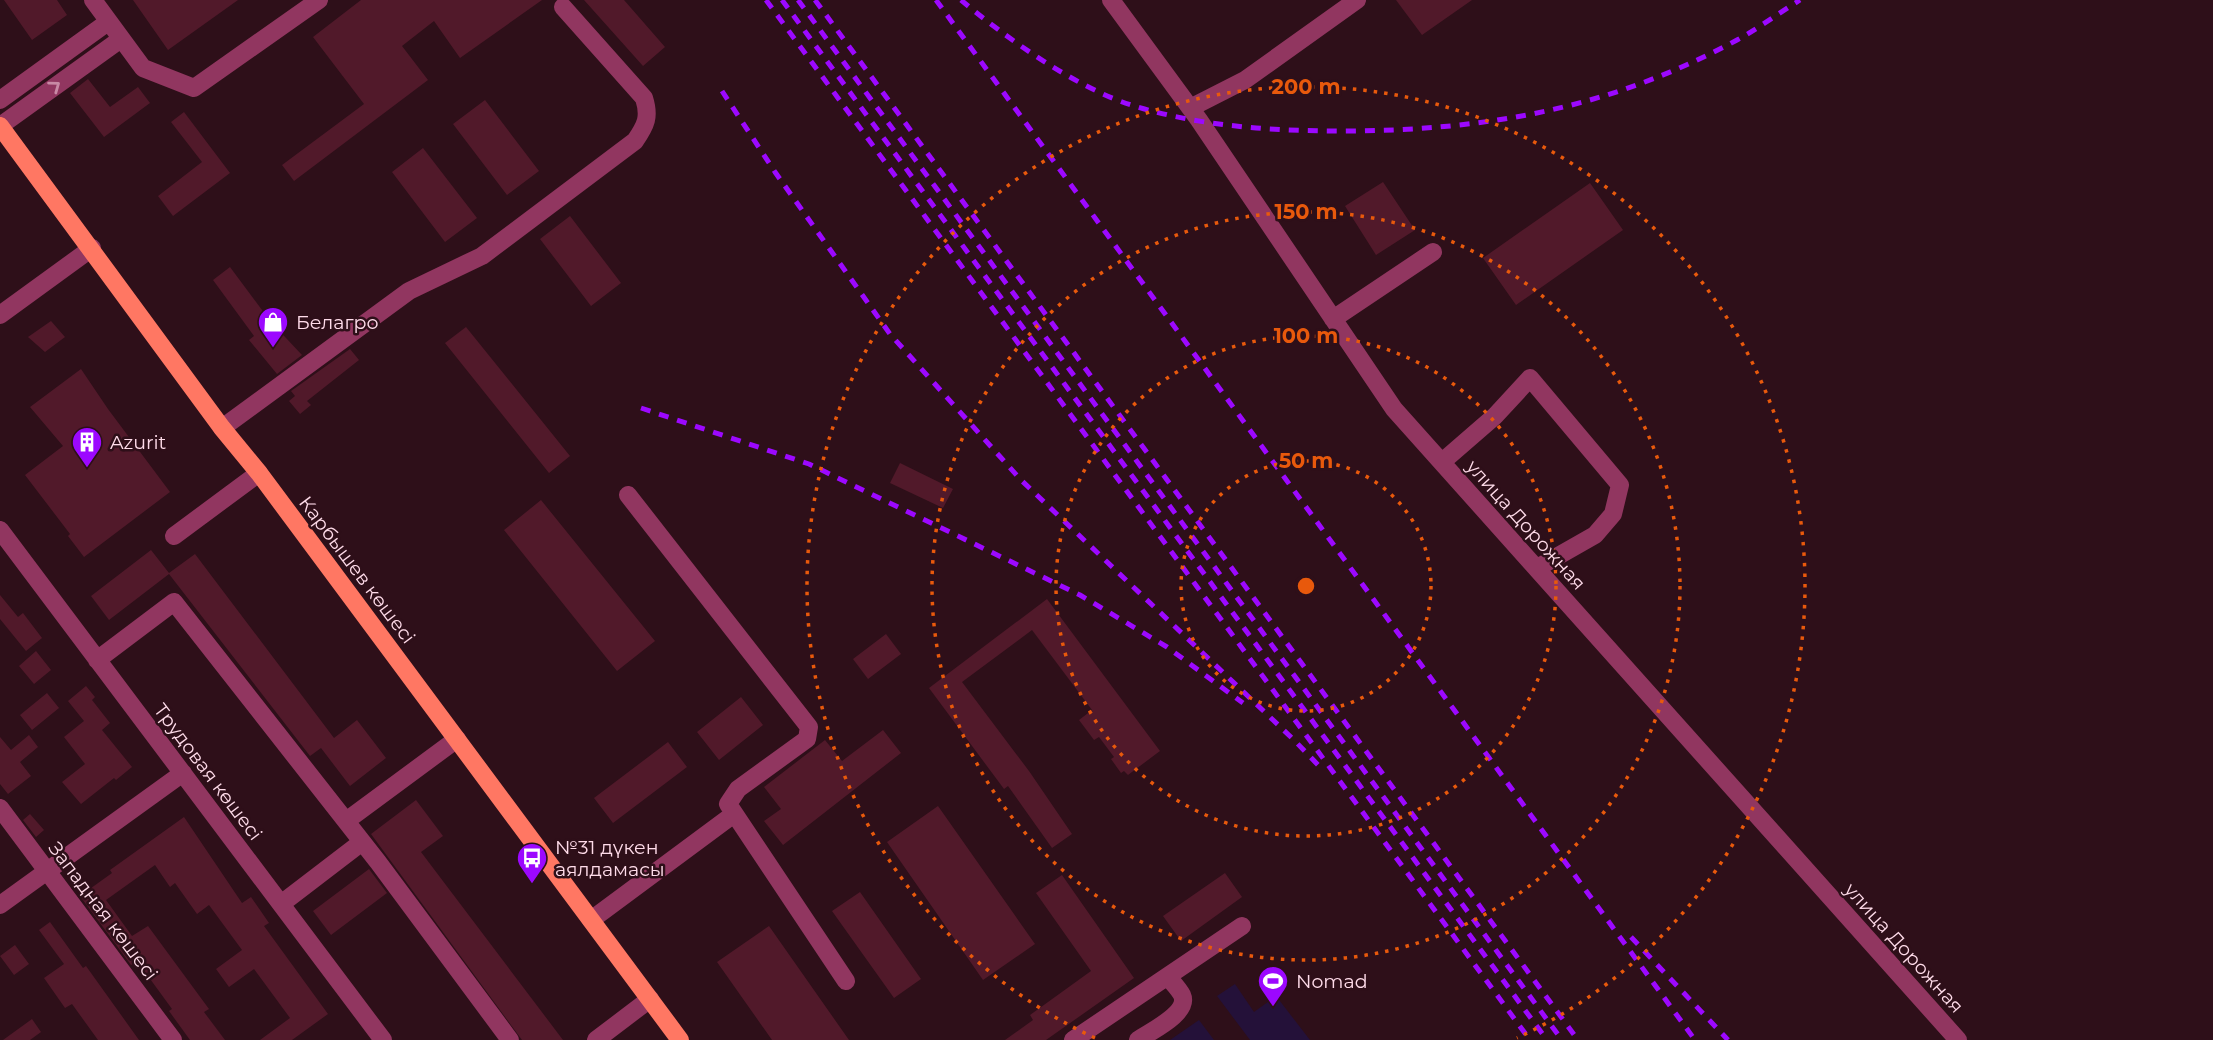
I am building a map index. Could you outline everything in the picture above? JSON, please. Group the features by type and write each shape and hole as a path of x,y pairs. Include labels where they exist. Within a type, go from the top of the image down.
{"main road":[{"name":"Карбышев көшесі","path":"0,126 222,428 259,473 680,1040"}],"street":[{"path":"93,0 143,68 194,88 319,0"},
{"name":"улица Дорожная","path":"1111,0 1190,108 1394,409 1958,1040"},
{"path":"1190,108 1245,80 1357,0"},
{"path":"222,428 409,291 482,256 635,141 646,125 649,113 644,98 563,7"},
{"path":"0,100 108,22"},
{"path":"0,126 121,39"},
{"path":"0,315 92,248"},
{"path":"1334,319 1433,252"},
{"path":"1442,462 1495,416 1530,378 1620,485 1613,514 1595,535 1536,568"},
{"path":"174,536 259,473"},
{"path":"628,495 809,727 807,739 738,789 728,804 846,981"},
{"name":"Трудовая көшесі","path":"0,530 383,1040"},
{"path":"97,660 174,602 346,821 510,1040"},
{"path":"346,821 457,739"},
{"path":"0,905 183,773"},
{"name":"Западная көшесі","path":"0,808 173,1040"},
{"path":"591,920 734,814"},
{"path":"281,904 362,842"},
{"path":"1073,1040 1242,926"},
{"path":"1138,1040 1177,1014 1183,1006 1183,996 1168,976"},
{"path":"596,1040 650,999"}],"shaded area":[{"name":"Nomad","path":"1235,984 1254,1012 1276,996 1310,1040 1250,1040 1217,996"},
{"path":"1199,1020 1214,1040 1170,1040"}],"building":[{"path":"4,0 57,0 67,15 32,40"},
{"path":"133,0 238,0 168,50"},
{"path":"361,0 542,0 460,58 434,21 402,46 428,80 294,181 282,165 364,104 313,37"},
{"path":"584,0 624,0 665,47 643,66"},
{"path":"1396,0 1472,0 1422,35"},
{"path":"88,79 110,107 138,87 150,103 104,137 70,93"},
{"path":"485,100 539,171 507,195 453,124"},
{"path":"184,112 230,173 173,216 158,196 202,162 171,122"},
{"path":"423,148 477,218 445,242 392,172"},
{"path":"1383,182 1415,230 1376,255 1345,206"},
{"path":"1590,183 1623,230 1516,305 1483,258"},
{"path":"570,216 621,283 591,306 540,239"},
{"path":"230,267 271,322 302,355 277,374 249,340 254,336 213,280"},
{"path":"51,321 65,337 45,352 28,337"},
{"path":"466,327 570,456 549,473 445,343"},
{"path":"350,349 359,360 307,401 311,405 300,414 289,401 295,396 291,391"},
{"path":"81,369 170,492 84,557 25,475 63,446 30,407"},
{"path":"900,463 953,489 943,508 890,483"},
{"path":"541,500 655,641 617,671 504,530"},
{"path":"151,550 169,573 195,554 334,738 357,720 386,758 350,786 321,748 310,756 169,574 109,620 91,596"},
{"path":"0,595 18,617 23,613 42,638 26,651 0,619"},
{"path":"1047,599 1160,751 1128,775 1124,771 1121,773 1111,759 1114,757 1099,737 1094,740 1079,720 1092,710 1032,630 962,682 1072,834 1052,848 1008,786 1004,789 929,688"},
{"path":"886,634 901,654 868,679 853,659"},
{"path":"36,651 51,670 34,684 19,666"},
{"path":"86,686 95,697 92,700 110,723 102,730 132,767 81,804 62,782 85,764 64,737 84,721 68,701"},
{"path":"47,693 59,708 32,730 20,715"},
{"path":"741,697 763,725 719,760 697,732"},
{"path":"883,730 901,753 783,845 764,821 781,809 764,787 825,740 842,761"},
{"path":"29,735 38,747 20,762 31,776 8,794 0,784 0,737 11,750"},
{"path":"668,742 687,767 613,823 594,798"},
{"path":"416,800 443,836 421,852 563,1040 522,1040 371,834"},
{"path":"938,806 1035,944 983,980 887,842"},
{"path":"30,814 44,830 36,837 23,820"},
{"path":"184,817 242,903 251,897 269,923 264,926 328,1014 292,1040 260,1040 290,1018 254,969 229,987 216,969 242,950 209,905 197,914 175,883 170,887 155,865 106,900 132,936 148,926 209,1009 204,1012 225,1040 190,1040 169,1011 172,1009 137,961 131,965 80,896 112,873 110,870"},
{"path":"369,869 387,893 331,935 313,911"},
{"path":"1225,873 1242,897 1181,941 1163,916"},
{"path":"1062,875 1134,978 1046,1040 1005,1040 1033,1020 1030,1015 1091,971 1036,893"},
{"path":"860,892 921,979 894,998 832,911"},
{"path":"50,922 83,968 86,966 139,1040 98,1040 72,1004 65,1008 44,978 64,964 39,930"},
{"path":"769,926 849,1040 772,1040 717,962"},
{"path":"15,945 29,964 14,975 0,956"},
{"path":"32,1019 41,1032 30,1040 3,1040"}],"railway":[{"path":"766,0 1530,1040"},
{"path":"782,0 1547,1040"},
{"path":"798,0 1562,1040"},
{"path":"815,0 1578,1040"},
{"path":"936,0 1695,1040"},
{"path":"961,0 999,30 1064,74 1131,105 1182,118 1234,126 1340,131 1393,130 1495,120 1593,99 1689,64 1745,35 1800,0"},
{"path":"722,91 775,172 890,334 1021,480 1318,765"},
{"path":"641,408 809,464 1080,595 1167,647 1243,703"},
{"path":"1631,937 1728,1040"}],"place":[{"name":"Белагро","path":"273,349"},
{"name":"Azurit","path":"87,469"},
{"name":"№31 дүкен аялдамасы","path":"532,885"},
{"name":"Nomad","path":"1273,1008"}]}
